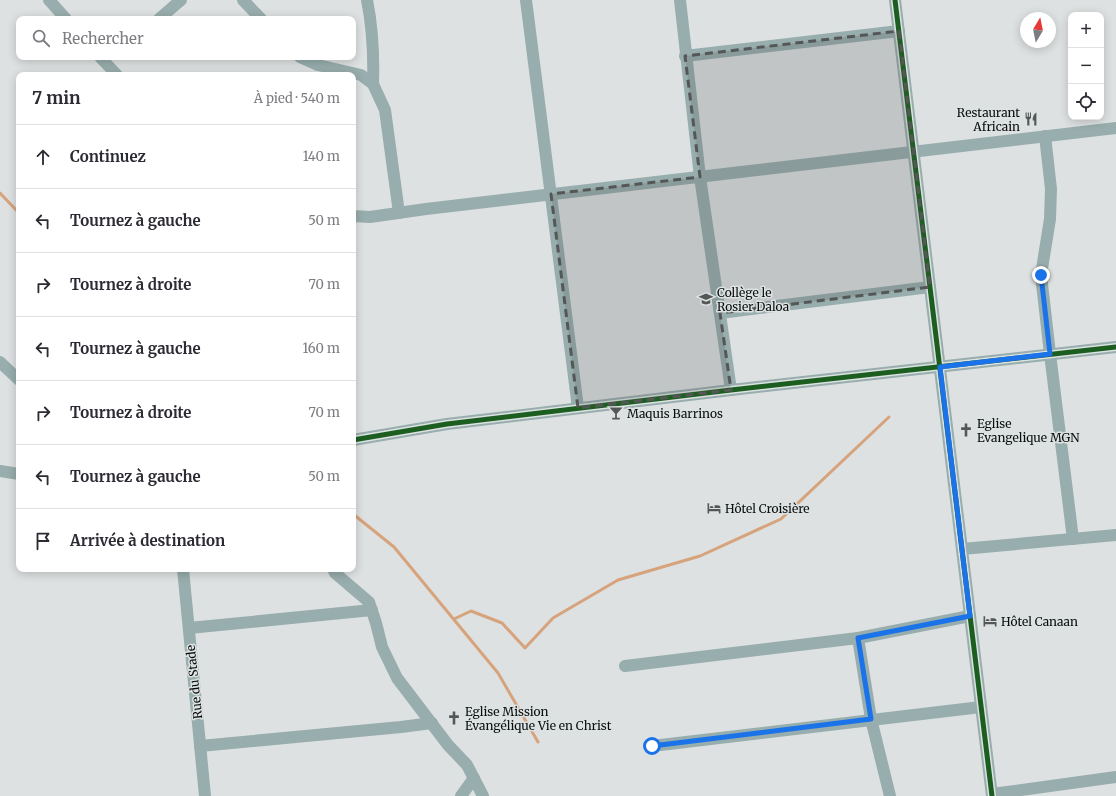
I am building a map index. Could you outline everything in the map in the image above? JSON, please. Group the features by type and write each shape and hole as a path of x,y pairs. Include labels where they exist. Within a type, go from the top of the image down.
{"street":[{"path":"49,0 63,16"},
{"path":"162,16 181,0"},
{"path":"242,0 258,16"},
{"path":"368,0 372,21 374,46 373,84 385,110 399,213"},
{"path":"526,0 578,408"},
{"path":"680,0 685,56 700,177 730,390"},
{"path":"895,0 992,795 1116,777"},
{"path":"685,56 899,31"},
{"path":"108,60 115,72"},
{"path":"307,60 318,65 348,72"},
{"path":"356,74 361,75 373,84"},
{"path":"356,216 370,217 551,194 1116,128"},
{"path":"1045,136 1051,189 1050,219 1041,275 1074,539"},
{"path":"720,313 930,287"},
{"path":"356,439 447,424 578,408 1116,347"},
{"path":"0,362 16,377"},
{"path":"0,471 16,474"},
{"path":"962,549 1116,535"},
{"name":"Rue du Stade","path":"183,572 206,796"},
{"path":"334,572 369,602 382,647 397,678 448,745 467,765 483,796"},
{"path":"189,628 372,610"},
{"path":"625,666 858,638 970,616"},
{"path":"858,638 871,719 890,796"},
{"path":"652,746 981,707"},
{"path":"200,746 432,724"},
{"path":"461,796 474,778"}],"highlighted area":[{"path":"899,31 930,287 720,313 731,390 578,408 551,194 700,177 685,56"}],"waterway":[{"path":"0,193 16,210"},
{"path":"454,619 471,611 502,623 525,648 553,618 618,580 700,556 781,519 889,417"},
{"path":"356,516 394,547 498,673 538,742"}],"cycle path":[{"path":"895,0 992,796"},
{"path":"356,439 447,424 731,390 1116,347"}],"place":[{"name":"Restaurant Africain","path":"1031,119"},
{"name":"Collège le Rosier Daloa","path":"706,299"},
{"name":"Maquis Barrinos","path":"616,413"},
{"name":"Eglise Evangelique MGN","path":"966,430"},
{"name":"Hôtel Croisière","path":"714,508"},
{"name":"Hôtel Canaan","path":"990,621"},
{"name":"Eglise Mission Évangélique Vie en Christ","path":"454,718"}],"route":[{"path":"652,746 871,719 858,638 970,616 940,367 1050,354 1041,275"}]}
